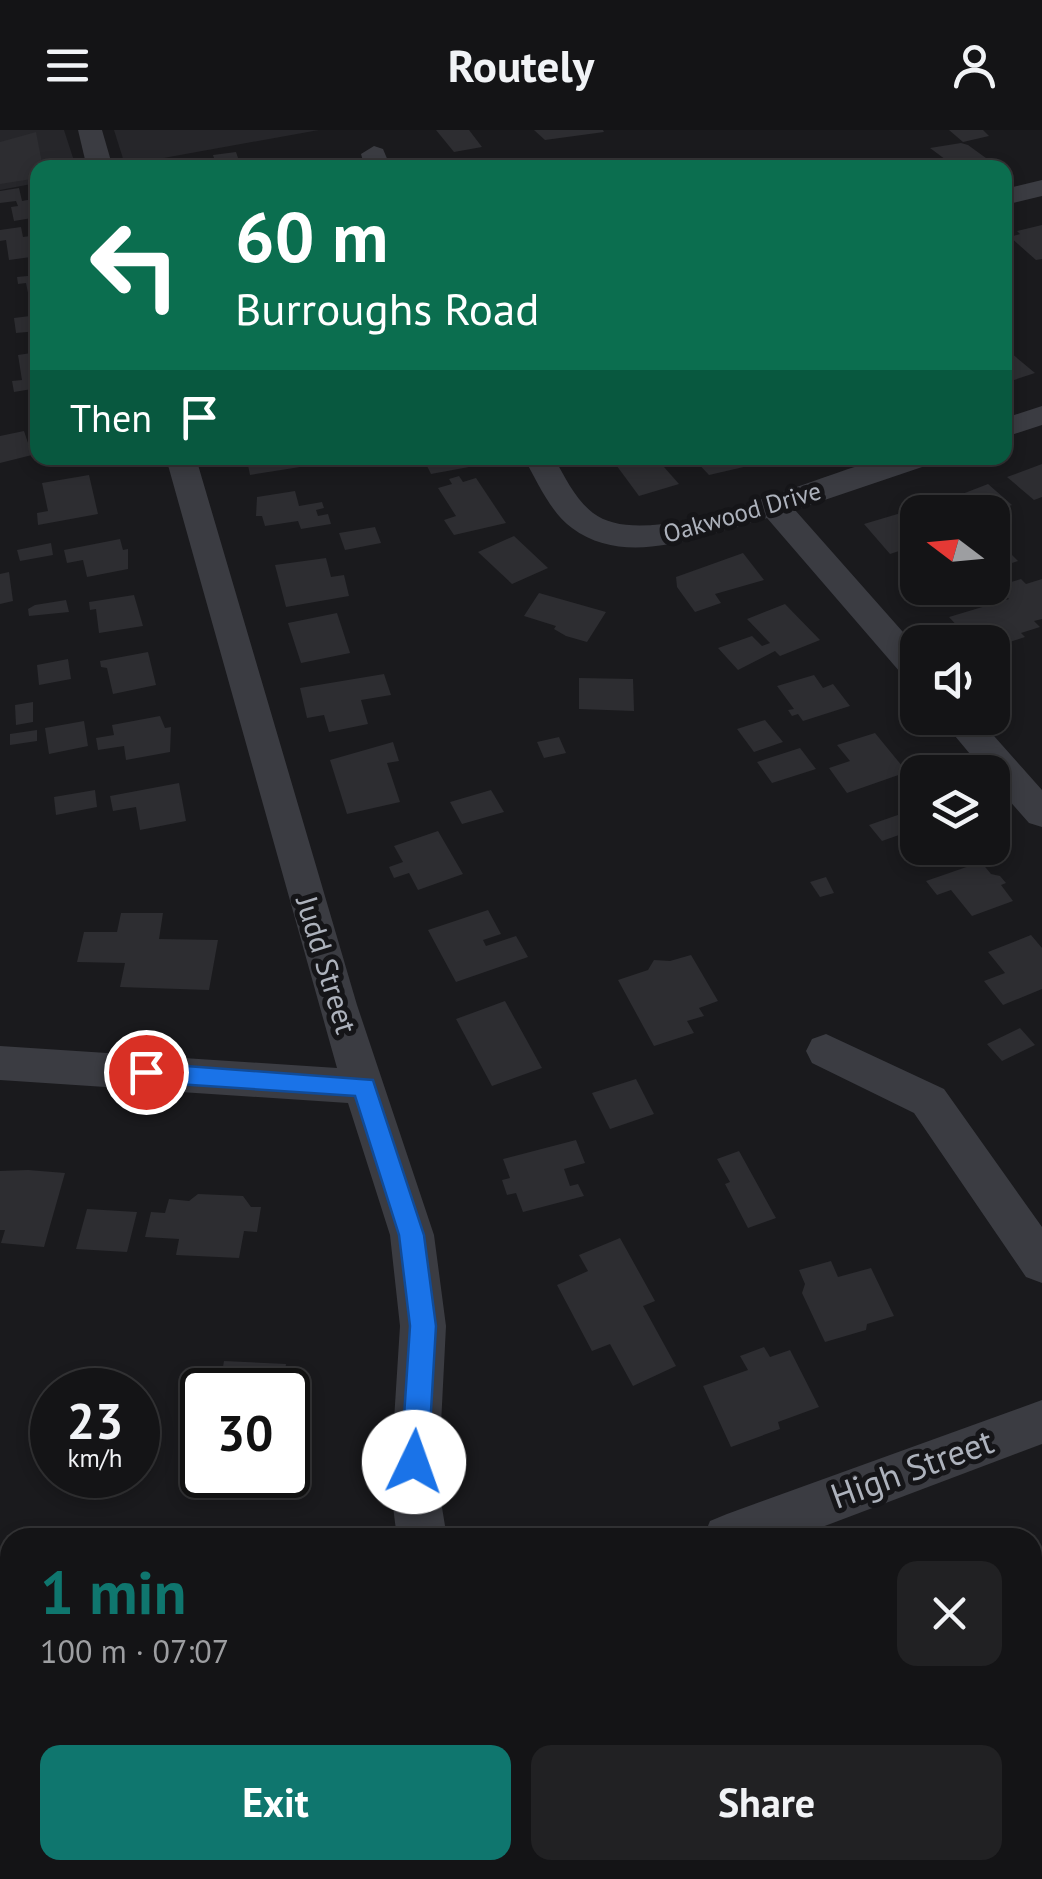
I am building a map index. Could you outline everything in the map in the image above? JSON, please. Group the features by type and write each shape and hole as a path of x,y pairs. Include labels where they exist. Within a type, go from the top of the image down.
{"street":[{"path":"90,130 98,160"},
{"path":"1012,194 1042,188"},
{"path":"1012,426 1042,415"},
{"name":"Judd Street","path":"183,465 260,742 412,1235 423,1326 414,1454 421,1528"},
{"name":"Oakwood Drive","path":"543,465 570,508 583,521 614,535 648,538 774,506 896,465"},
{"path":"774,506 900,650"},
{"path":"973,735 1042,814"},
{"path":"826,1051 928,1101 1042,1263"},
{"path":"0,1063 364,1087"},
{"name":"High Street","path":"754,1528 1042,1422"}],"shaded area":[{"path":"0,130 64,130 74,160 30,160 30,184 0,190"},
{"path":"114,130 319,130 153,160 123,160"}],"building":[{"path":"436,130 469,130 482,147 454,152"},
{"path":"534,130 603,130 604,132 545,140"},
{"path":"949,130 983,130 989,136 963,142"},
{"path":"36,132 41,160 30,160 30,179 0,184 0,142"},
{"path":"961,143 989,160 946,160 930,148"},
{"path":"236,152 239,160 215,160 213,155"},
{"path":"19,188 22,201 30,200 30,218 14,221 11,207 18,206 16,201 0,203 0,191"},
{"path":"1042,225 1042,259 1036,260 1012,239 1020,234 1017,231"},
{"path":"21,227 23,237 30,236 30,257 9,260 6,240 0,241 0,230"},
{"path":"30,276 30,298 26,283 18,284 17,277"},
{"path":"30,316 30,332 16,333 14,318"},
{"path":"30,353 30,389 14,392 12,381 22,380 18,355"},
{"path":"1012,354 1035,373 1012,381"},
{"path":"24,431 30,456 0,463 0,436"},
{"path":"1042,464 1042,497 1034,500 1007,477"},
{"path":"248,465 300,467 250,475"},
{"path":"426,465 469,467 431,474"},
{"path":"616,465 662,465 679,484 639,496"},
{"path":"700,465 752,465 709,475"},
{"path":"89,475 98,514 38,525 37,513 48,511 42,483"},
{"path":"459,476 463,482 476,478 506,523 454,535 444,520 456,516 438,488 452,484 449,479"},
{"path":"988,484 1001,495 960,495"},
{"path":"295,491 299,506 322,502 324,508 316,510 318,516 328,514 331,524 301,529 298,521 265,526 262,516 256,516 257,497"},
{"path":"900,513 900,551 890,554 864,524"},
{"path":"375,527 381,543 345,550 339,533"},
{"path":"514,536 548,568 512,584 478,552"},
{"path":"120,539 123,550 128,549 128,569 87,577 83,560 67,563 64,550"},
{"path":"51,543 53,555 20,561 17,550"},
{"path":"743,553 764,580 715,594 721,603 695,612 677,587 676,577"},
{"path":"326,558 331,577 344,575 349,596 286,607 275,565"},
{"path":"9,572 13,601 0,604 0,574"},
{"path":"1021,579 1026,584 1042,579 1042,619 1034,621 1040,627 1021,633 1025,637 1010,642 1010,625 956,625 949,617 989,605 1010,605 1010,582"},
{"path":"539,593 606,612 587,642 524,616"},
{"path":"134,595 143,626 99,633 96,609 90,610 89,602"},
{"path":"66,600 69,612 29,616 28,609 35,605"},
{"path":"785,604 820,640 780,656 775,651 738,670 718,648 752,636 762,646 770,643 747,619"},
{"path":"337,613 350,653 301,663 288,623"},
{"path":"148,652 156,685 113,694 107,668 101,667 100,661"},
{"path":"68,659 71,679 39,685 37,665"},
{"path":"384,674 391,695 361,700 368,724 329,732 324,715 307,718 300,688"},
{"path":"814,675 823,688 833,684 850,706 803,721 798,714 792,716 788,710 794,709 777,686"},
{"path":"579,678 633,679 634,711 579,709"},
{"path":"33,702 33,722 16,725 15,705"},
{"path":"160,716 165,728 171,727 170,752 126,760 124,746 98,750 96,738 114,735 112,725"},
{"path":"765,720 783,742 754,752 737,729"},
{"path":"84,721 88,746 49,754 45,728"},
{"path":"37,730 37,741 10,745 10,734"},
{"path":"875,733 900,763 900,774 847,793 829,768 850,761 837,745"},
{"path":"559,737 566,753 544,758 537,742"},
{"path":"393,742 399,761 387,763 400,802 347,814 330,760"},
{"path":"800,748 816,769 772,783 757,762"},
{"path":"179,783 186,821 140,830 136,807 113,811 110,796"},
{"path":"95,790 97,807 56,815 54,797"},
{"path":"491,790 504,812 462,824 450,802"},
{"path":"900,814 900,836 882,841 869,825"},
{"path":"438,831 463,874 418,890 409,873 394,878 389,867 403,862 394,846"},
{"path":"984,865 1006,883 1001,885 1013,901 972,916 951,890 937,895 926,881"},
{"path":"826,877 834,893 820,897 810,882"},
{"path":"488,910 501,934 483,940 486,946 516,936 528,957 456,982 428,930"},
{"path":"121,913 163,913 159,939 218,940 209,990 120,987 125,963 77,962 84,932 117,932"},
{"path":"1031,935 1042,948 1042,989 1003,1005 984,981 1005,973 988,952"},
{"path":"691,955 718,1001 699,1008 704,1016 687,1021 694,1033 654,1046 618,980 648,970 654,960 670,961"},
{"path":"505,1001 542,1068 492,1086 456,1019"},
{"path":"1020,1028 1035,1045 1002,1061 987,1044"},
{"path":"636,1079 654,1114 610,1129 592,1093"},
{"path":"576,1140 585,1163 564,1169 570,1186 578,1184 584,1196 523,1212 516,1193 507,1195 502,1180 510,1178 503,1159"},
{"path":"739,1151 776,1218 748,1228 717,1159"},
{"path":"0,1171 65,1173 44,1247 1,1243 5,1230 0,1230"},
{"path":"198,1194 243,1196 251,1207 261,1207 257,1232 244,1231 239,1258 176,1255 179,1239 145,1237 151,1212 165,1213 169,1199 189,1201"},
{"path":"87,1209 137,1212 127,1252 76,1249"},
{"path":"620,1238 655,1301 643,1306 676,1366 633,1386 610,1344 592,1351 557,1285 588,1271 579,1255"},
{"path":"831,1261 838,1277 871,1268 894,1316 867,1324 866,1330 825,1342 802,1293 805,1284 799,1270"},
{"path":"764,1347 770,1357 790,1350 819,1407 778,1422 780,1429 731,1447 703,1386 748,1370 740,1356"},
{"path":"224,1361 286,1364 286,1368 223,1368"}],"route":[{"path":"146,1072 364,1087 412,1235 423,1326 414,1462"}]}
